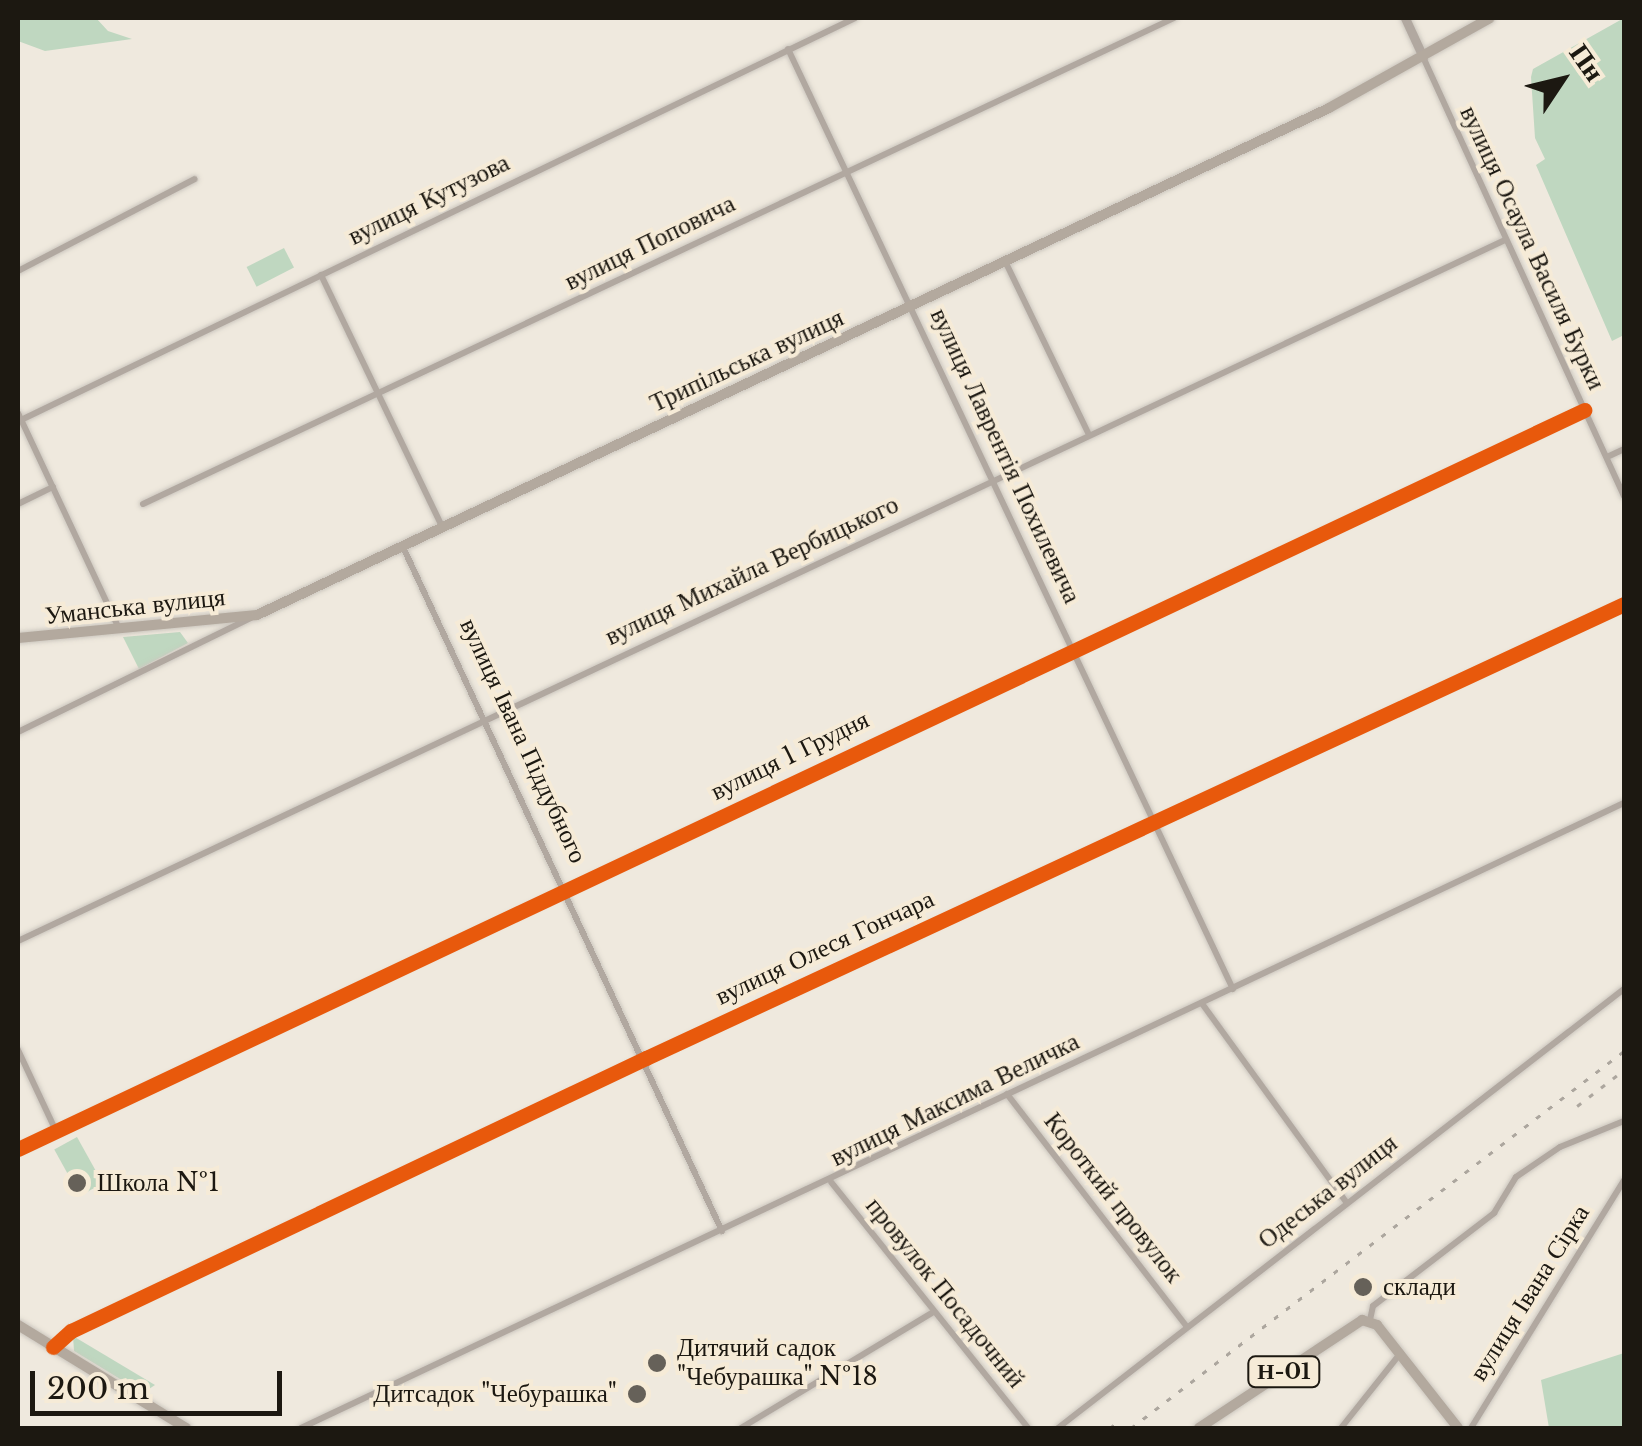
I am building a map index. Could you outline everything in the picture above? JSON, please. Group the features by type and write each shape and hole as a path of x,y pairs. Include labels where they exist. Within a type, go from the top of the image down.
{"main road":[{"name":"Трипільська вулиця","path":"257,615 1005,261 1423,57 1490,18"},
{"name":"Уманська вулиця","path":"18,638 121,632 257,615"},
{"path":"1370,1320 1458,1428"},
{"name":"Н-01","path":"1199,1428 1370,1320"},
{"path":"18,1326 186,1428"}],"street":[{"name":"вулиця Кутузова","path":"19,416 855,18"},
{"name":"вулиця Поповича","path":"143,504 1174,18"},
{"name":"вулиця Осаула Василя Бурки","path":"1405,18 1624,496"},
{"name":"вулиця Лаврентія Похилевича","path":"788,49 914,304 1152,824 1233,990"},
{"path":"18,270 195,179"},
{"name":"вулиця Михайла Вербицького","path":"18,942 1505,240"},
{"path":"1005,261 1089,435"},
{"path":"322,275 442,528"},
{"name":"вулиця 1 Грудня","path":"18,1149 1584,410"},
{"path":"19,416 121,632"},
{"path":"1606,457 1624,448"},
{"path":"18,504 52,487"},
{"name":"вулиця Івана Піддубного","path":"402,546 646,1058 722,1231"},
{"name":"вулиця Олеся Гончара","path":"53,1347 71,1332 646,1058 1624,604"},
{"name":"Трипільська вулиця","path":"18,732 257,615"},
{"name":"вулиця Максима Величка","path":"301,1428 831,1182 1007,1094 1204,1005 1624,804"},
{"name":"Одеська вулиця","path":"1058,1428 1624,989"},
{"path":"1204,1005 1346,1202"},
{"path":"18,1050 56,1131"},
{"name":"Короткий провулок","path":"1007,1094 1187,1327"},
{"path":"1370,1320 1373,1306 1494,1214 1516,1177 1560,1147 1624,1121"},
{"name":"вулиця Івана Сірка","path":"1471,1428 1624,1180"},
{"name":"провулок Посадочний","path":"831,1182 932,1313 1028,1428"},
{"path":"740,1428 932,1313"},
{"path":"1341,1428 1399,1355"}],"green space":[{"path":"18,18 96,18 108,31 132,39 45,51 18,41"},
{"path":"1624,18 1624,335 1612,341 1536,165 1545,159 1535,138 1531,77 1533,69"},
{"path":"284,248 294,268 257,287 247,267"},
{"path":"180,632 188,643 139,669 123,637"},
{"path":"77,1137 103,1183 80,1196 54,1150"},
{"path":"73,1336 155,1385 143,1393 74,1351"},
{"path":"1624,1353 1624,1427 1549,1428 1541,1380"}],"railway":[{"path":"1131,1428 1624,1051"},
{"path":"1577,1106 1624,1070"},
{"path":"1110,1428 1120,1420"}],"cycle path":[{"path":"18,1149 1584,410"},
{"path":"53,1347 71,1331 646,1058 1624,604"}],"place":[{"name":"Школа №1","path":"77,1183"},
{"name":"склади","path":"1363,1287"},
{"name":"Дитячий садок \"Чебурашка\" №18","path":"657,1363"},
{"name":"Дитсадок \"Чебурашка\"","path":"637,1394"}]}
